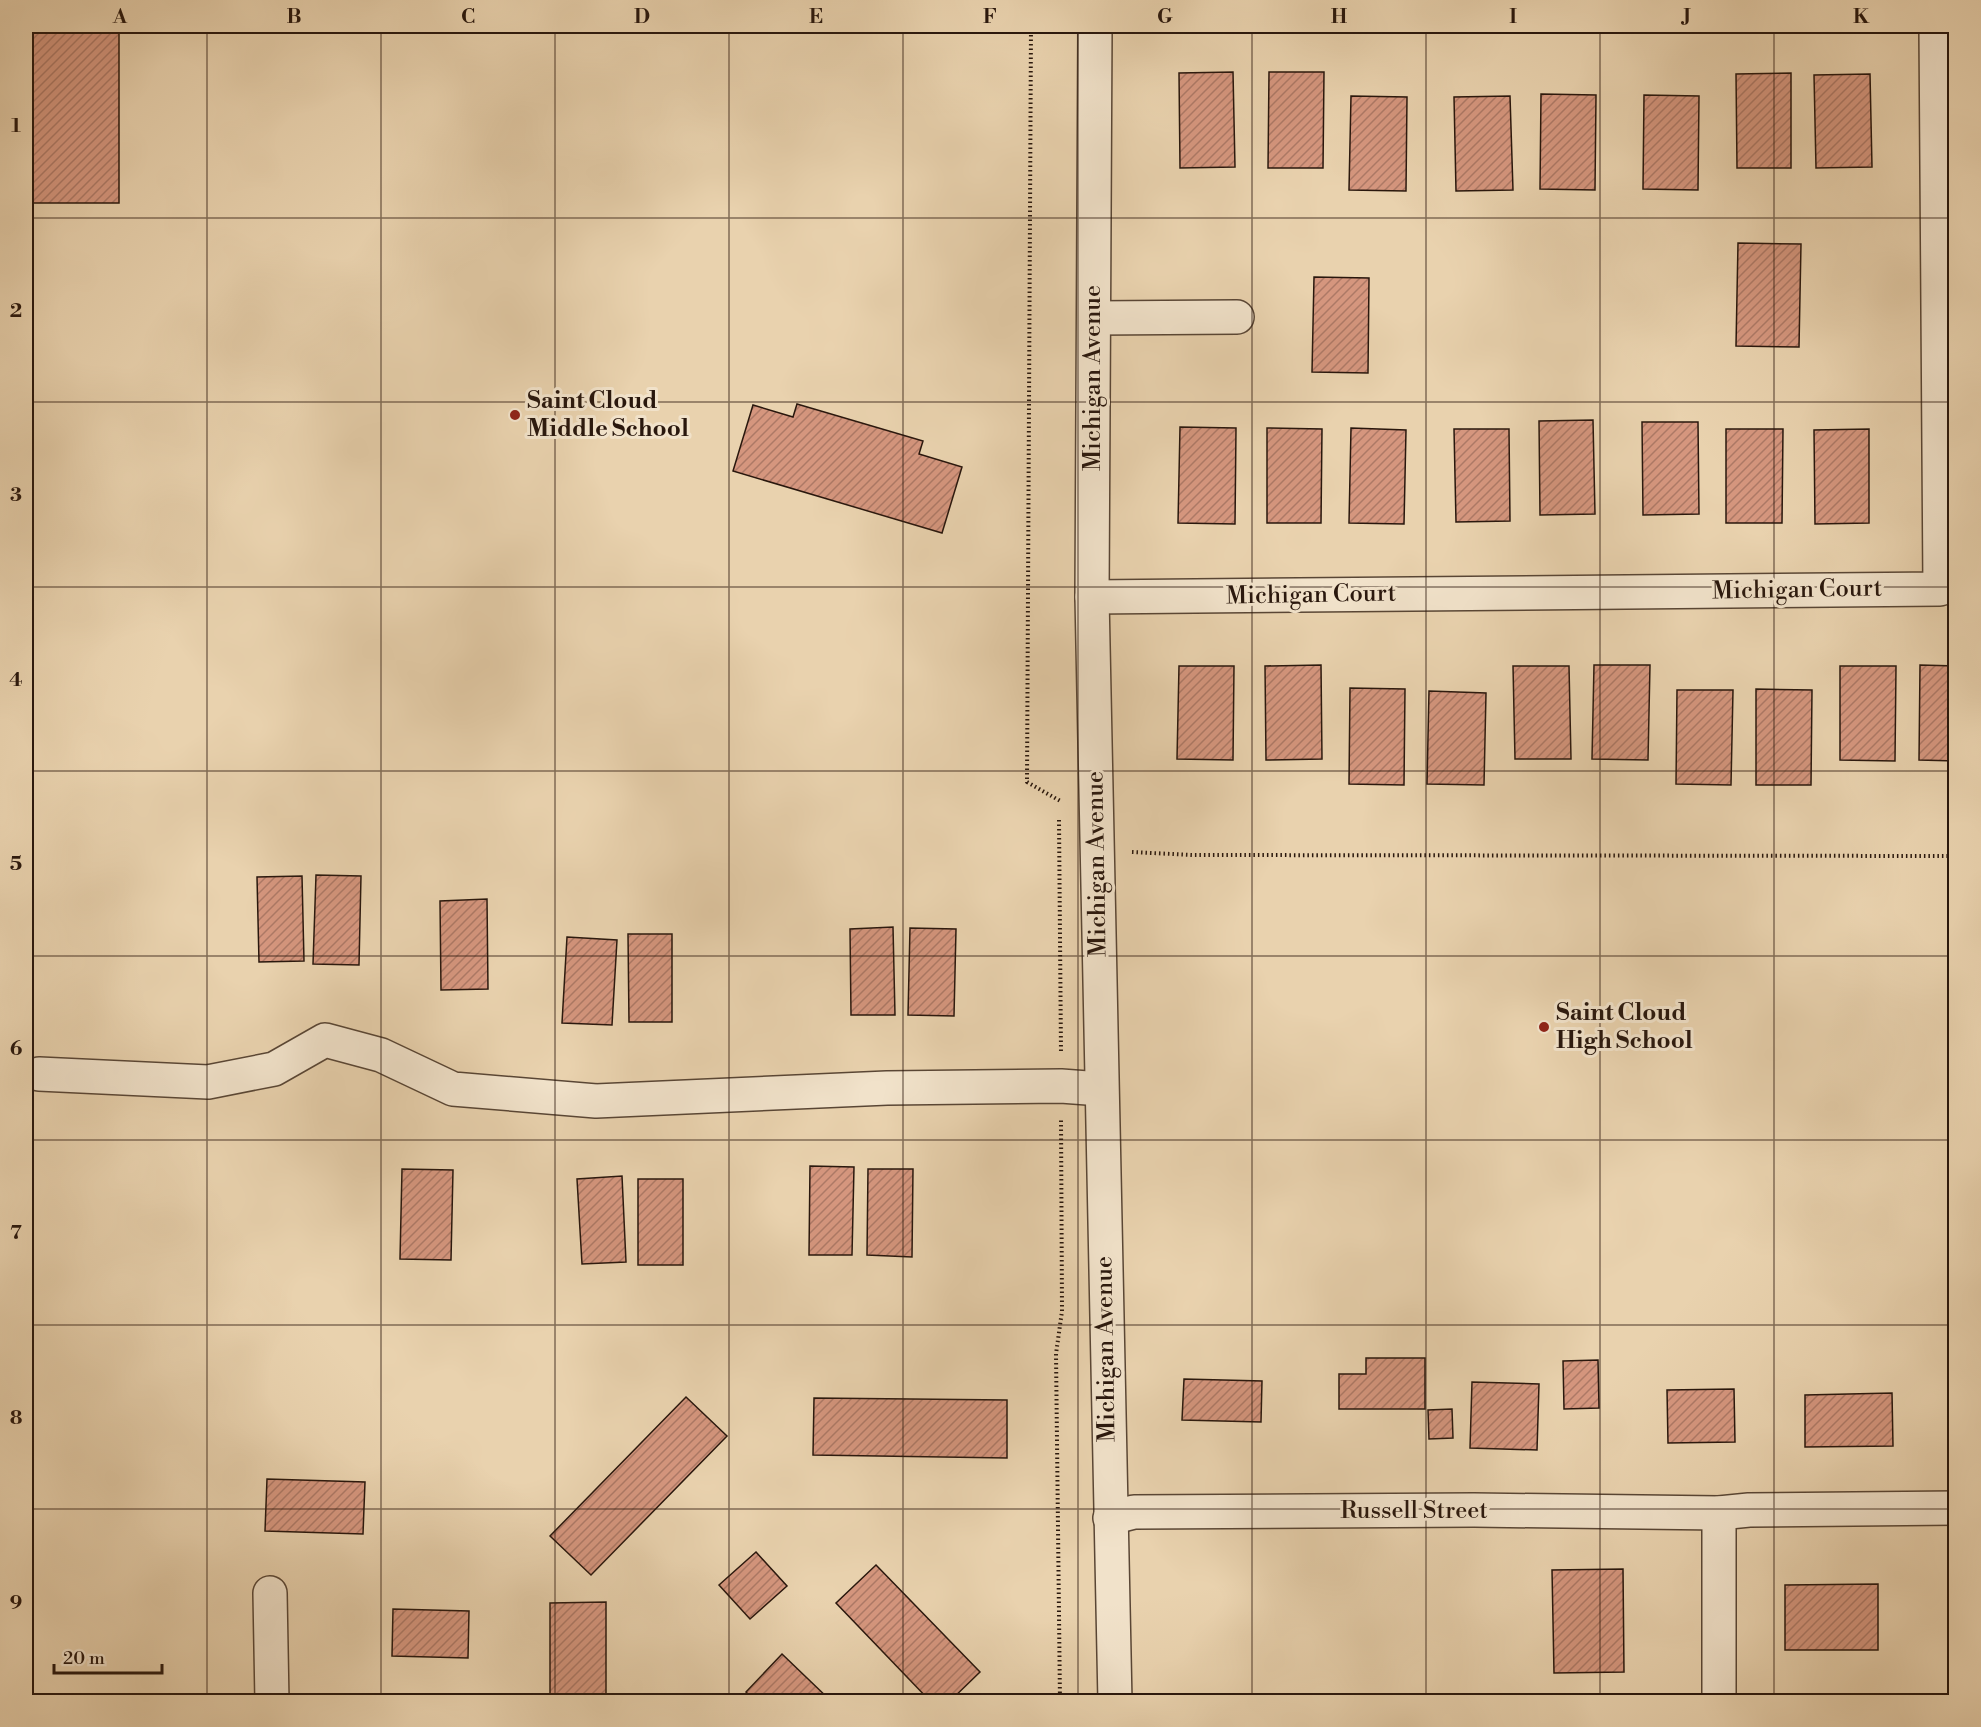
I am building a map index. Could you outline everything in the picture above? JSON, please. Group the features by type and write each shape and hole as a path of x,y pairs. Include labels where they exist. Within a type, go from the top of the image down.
{"street":[{"name":"Michigan Avenue","path":"1095,26 1092,597 1115,1701"},
{"name":"Michigan Court","path":"1092,597 1940,589 1936,26"},
{"path":"1094,318 1237,317"},
{"path":"39,1074 208,1082 274,1069 325,1040 381,1054 453,1089 596,1101 887,1088 1061,1086 1101,1089"},
{"name":"Russell Street","path":"1110,1518 1134,1512 1474,1510 1719,1514 1749,1510 1956,1509"},
{"path":"1719,1514 1719,1701"},
{"path":"270,1593 272,1701"}],"path":[{"path":"1027,782 1031,26"},
{"path":"1060,1701 1056,1354 1062,1311 1059,823 1062,802"},
{"path":"1127,852 1192,855 1956,856"}],"building":[{"path":"26,26 119,26 119,203 26,203"},
{"path":"1233,72 1235,167 1180,168 1179,73"},
{"path":"1269,72 1324,72 1323,168 1268,168"},
{"path":"1791,73 1791,168 1737,168 1736,74"},
{"path":"1870,74 1872,167 1816,168 1814,75"},
{"path":"1541,94 1596,95 1595,190 1540,189"},
{"path":"1644,95 1699,96 1698,190 1643,189"},
{"path":"1351,96 1407,97 1406,191 1349,190"},
{"path":"1510,96 1513,190 1456,191 1454,97"},
{"path":"1738,243 1801,244 1799,347 1736,346"},
{"path":"1314,277 1369,278 1368,373 1312,372"},
{"path":"797,404 923,441 919,454 962,467 942,533 733,471 753,405 793,417"},
{"path":"1593,420 1595,514 1540,515 1539,421"},
{"path":"1642,422 1698,422 1699,514 1643,515"},
{"path":"1180,427 1236,428 1235,524 1178,523"},
{"path":"1267,428 1322,429 1321,523 1267,523"},
{"path":"1351,428 1406,430 1404,524 1349,523"},
{"path":"1454,429 1509,429 1510,521 1456,522"},
{"path":"1726,429 1783,429 1782,523 1726,523"},
{"path":"1869,429 1869,523 1815,524 1814,430"},
{"path":"1321,665 1322,759 1266,760 1265,666"},
{"path":"1594,665 1650,665 1648,760 1592,759"},
{"path":"1920,665 1956,666 1956,761 1919,760"},
{"path":"1179,666 1234,666 1233,760 1177,759"},
{"path":"1513,666 1569,666 1571,759 1515,759"},
{"path":"1840,666 1896,666 1895,761 1840,760"},
{"path":"1350,688 1405,689 1404,785 1349,784"},
{"path":"1756,689 1812,690 1811,785 1756,785"},
{"path":"1677,690 1733,690 1731,785 1676,784"},
{"path":"1429,691 1486,693 1484,785 1427,784"},
{"path":"316,875 361,876 359,965 313,964"},
{"path":"302,876 304,961 259,962 257,877"},
{"path":"487,899 488,989 441,990 440,901"},
{"path":"893,927 895,1015 851,1015 850,929"},
{"path":"910,928 956,929 954,1016 908,1015"},
{"path":"628,934 672,934 672,1022 629,1022"},
{"path":"567,937 617,940 612,1025 562,1023"},
{"path":"810,1166 854,1167 852,1255 809,1255"},
{"path":"402,1169 453,1170 451,1260 400,1259"},
{"path":"868,1169 913,1169 912,1257 867,1255"},
{"path":"622,1176 626,1262 582,1264 577,1179"},
{"path":"638,1179 683,1179 683,1265 638,1265"},
{"path":"1366,1358 1425,1358 1425,1409 1339,1409 1339,1374 1366,1374"},
{"path":"1598,1360 1599,1408 1564,1409 1563,1361"},
{"path":"1184,1379 1262,1381 1261,1422 1182,1420"},
{"path":"1472,1382 1539,1384 1537,1450 1470,1448"},
{"path":"1734,1389 1735,1442 1668,1443 1667,1390"},
{"path":"1892,1393 1893,1446 1805,1447 1805,1395"},
{"path":"686,1397 727,1436 591,1575 550,1536"},
{"path":"814,1398 1007,1400 1007,1458 813,1455"},
{"path":"1452,1409 1453,1438 1429,1439 1428,1410"},
{"path":"267,1479 365,1482 363,1534 265,1531"},
{"path":"756,1552 787,1586 750,1619 719,1585"},
{"path":"876,1565 980,1672 949,1702 931,1702 836,1603"},
{"path":"1623,1569 1624,1672 1554,1673 1552,1570"},
{"path":"1878,1584 1878,1650 1785,1650 1785,1585"},
{"path":"606,1602 606,1702 550,1702 550,1603"},
{"path":"393,1609 469,1611 468,1658 392,1656"},
{"path":"782,1654 832,1702 755,1702 746,1692"}],"place":[{"name":"Saint Cloud Middle School","path":"515,415"},
{"name":"Saint Cloud High School","path":"1544,1027"}]}
